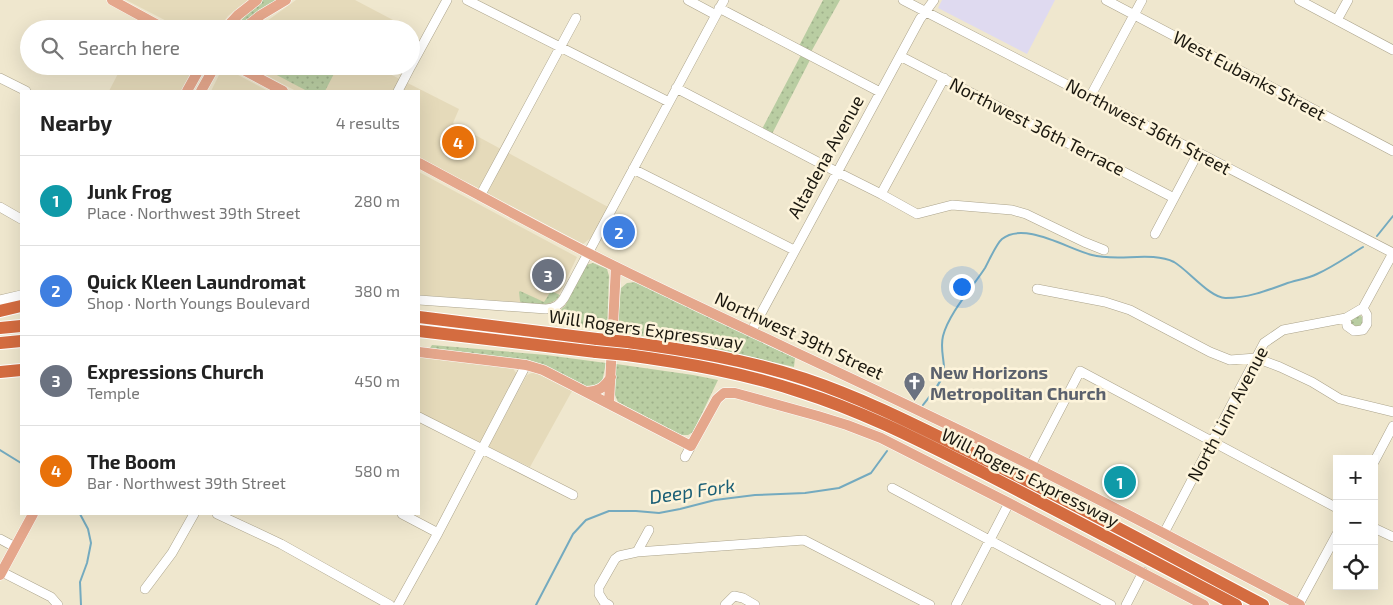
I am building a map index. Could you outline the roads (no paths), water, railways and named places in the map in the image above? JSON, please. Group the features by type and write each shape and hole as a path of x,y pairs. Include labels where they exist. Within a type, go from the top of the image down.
{"highway":[{"path":"0,311 20,306"},
{"name":"Will Rogers Expressway","path":"420,318 596,345 627,356 691,364 776,384 833,403 890,427 949,456 1236,605"},
{"path":"0,328 20,326"},
{"name":"Will Rogers Expressway","path":"420,331 596,345 627,342 693,351 737,360 806,380 868,403 899,417 998,466 1263,605"},
{"path":"0,343 20,341"},
{"path":"0,372 20,370"}],"main road":[{"path":"112,0 149,20"},
{"path":"233,20 257,0"},
{"path":"255,20 286,0"},
{"path":"188,90 196,75"},
{"path":"202,90 210,75"},
{"path":"253,75 282,90"},
{"name":"Northwest 39th Street","path":"420,164 588,253 1031,465 1300,605"},
{"path":"609,404 616,267"},
{"path":"420,352 526,365 543,370 691,446 716,399 722,395 735,393 818,416 852,427 906,450 1204,605"},
{"path":"586,392 601,389 611,377"},
{"path":"1,574 32,515"}],"street":[{"path":"420,49 446,0"},
{"path":"467,0 669,102"},
{"path":"688,0 720,8 880,92"},
{"name":"Northwest 36th Street","path":"903,0 1393,253"},
{"name":"Altadena Avenue","path":"751,332 920,19 934,0"},
{"name":"West Eubanks Street","path":"1106,0 1393,151"},
{"path":"1090,97 1142,0"},
{"path":"1299,0 1393,50"},
{"path":"1337,20 1348,0"},
{"path":"420,300 546,309 556,307 564,298 720,8"},
{"path":"480,196 576,18"},
{"name":"Northwest 36th Terrace","path":"900,56 1174,198"},
{"path":"399,90 406,75"},
{"path":"0,78 24,90"},
{"path":"881,194 944,78"},
{"path":"676,88 917,214 952,204 1012,210 1026,214 1104,250"},
{"path":"1155,234 1198,153"},
{"path":"633,170 794,250"},
{"path":"0,207 20,218"},
{"path":"1346,318 1347,326 1354,331 1363,330 1367,324 1367,315 1363,308 1393,253"},
{"path":"1036,289 1105,302 1130,310 1210,352 1230,360 1256,358 1312,382 1340,399 1393,412"},
{"path":"0,300 20,295"},
{"name":"North Linn Avenue","path":"1164,533 1264,343 1283,330 1346,318 1363,308"},
{"path":"398,605 526,365"},
{"path":"1031,465 1080,371 1333,506"},
{"path":"420,418 573,495"},
{"path":"1378,455 1393,426"},
{"path":"685,457 691,446"},
{"path":"892,488 1111,605"},
{"path":"956,605 1010,503"},
{"path":"145,589 172,552 193,515"},
{"path":"219,515 281,544 390,605"},
{"path":"404,515 438,533"},
{"path":"637,552 649,530"},
{"path":"1378,530 1393,538"},
{"path":"0,539 15,548"},
{"path":"609,605 598,594 599,587 615,559 619,556 637,552 804,540 930,605"},
{"path":"1300,605 1333,542"},
{"path":"1126,605 1143,572"},
{"path":"1,574 51,597 58,605"},
{"path":"725,605 734,596 743,598 755,605"}],"waterway":[{"name":"Deep Fork","path":"1377,236 1393,216"},
{"name":"Deep Fork","path":"923,405 936,388 944,373 942,340 950,318 985,268 1000,241 1011,234 1022,233 1046,238 1082,252 1102,257 1155,257 1165,259 1180,266 1214,294 1226,298 1256,294 1313,276 1335,265 1363,247"},
{"name":"Deep Fork","path":"0,450 20,462"},
{"name":"Deep Fork","path":"536,605 573,534 586,520 609,511 659,513 715,500 755,495 805,493 839,488 871,473 887,451"},
{"name":"Deep Fork","path":"81,515 88,529 91,543 87,563 80,582 81,605"}],"place":[{"name":"The Boom","path":"458,142"},
{"name":"Quick Kleen Laundromat","path":"619,232"},
{"name":"Expressions Church","path":"548,275"},
{"name":"New Horizons Metropolitan Church","path":"914,402"},
{"name":"Junk Frog","path":"1120,482"}]}
